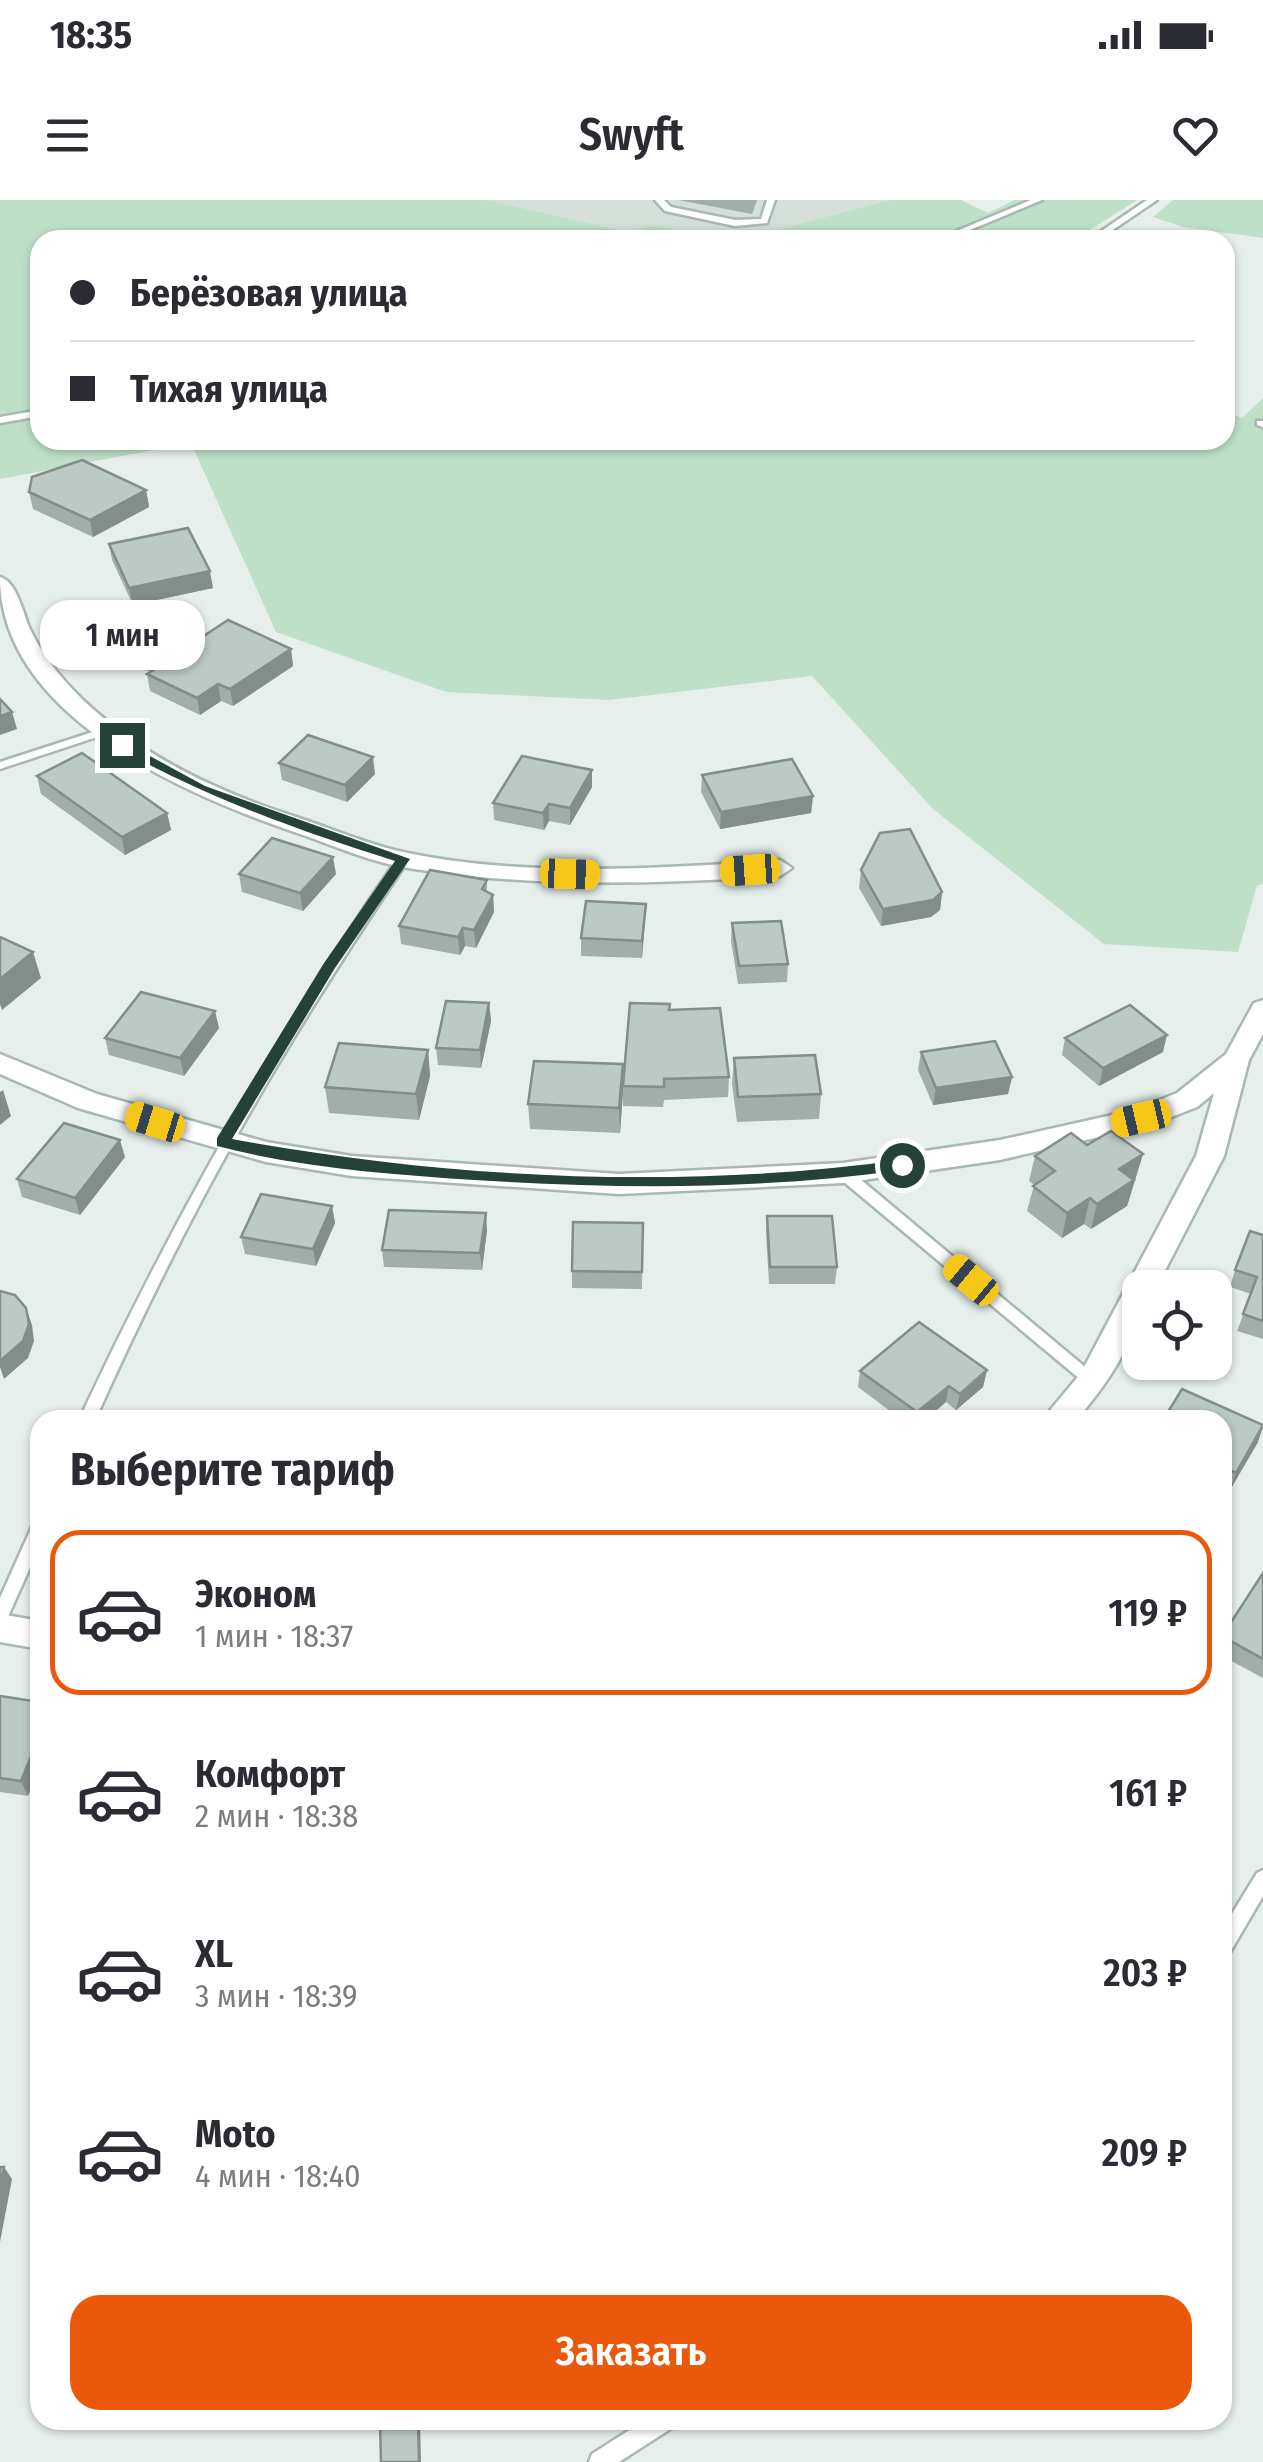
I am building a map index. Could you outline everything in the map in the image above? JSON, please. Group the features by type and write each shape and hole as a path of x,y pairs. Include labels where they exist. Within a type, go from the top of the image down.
{"street":[{"path":"0,583 30,649 56,686 102,732 200,788 291,824 403,859 542,874 610,876 780,868"},
{"path":"1150,1270 1210,1156 1236,1060 1263,1008"},
{"path":"0,1062 88,1101 222,1142 352,1166 619,1184 844,1173 1000,1150 1141,1118 1186,1100 1236,1060"},
{"path":"1067,1410 1092,1381 1122,1323"},
{"path":"0,1628 30,1633"}],"lane":[{"path":"659,200 668,209 748,225 764,221 771,200"},
{"path":"963,230 1038,200"},
{"path":"1107,230 1153,200"},
{"path":"0,420 30,415"},
{"path":"0,766 102,732"},
{"path":"92,1410 141,1299 222,1142 329,966 403,859"},
{"path":"844,1173 1092,1381"},
{"path":"0,1616 30,1548"},
{"path":"1232,1931 1263,1879"},
{"path":"600,2462 649,2430"}],"shaded area":[{"path":"487,200 889,200 776,230 678,230 653,224 619,230"}],"green space":[{"path":"0,200 487,200 619,230 30,230 30,450 154,450 0,479"},
{"path":"889,200 961,200 988,213 1015,200 1137,200 1090,230 776,230"},
{"path":"1173,200 1263,200 1263,238 1235,234 1235,230 1183,227 1153,217"},
{"path":"653,224 678,230 634,230"},
{"path":"1263,398 1263,884 1257,885 1238,952 1104,944 933,809 812,676 609,700 446,692 276,632 194,450 1235,450 1235,416 1242,418"}],"building":[{"path":"82,460 146,490 90,520 29,492 32,477"},
{"path":"188,528 210,571 129,588 109,544"},
{"path":"228,620 291,649 230,689 218,684 197,698 147,674 165,663 137,650 161,635 187,647"},
{"path":"0,699 12,712 0,716"},
{"path":"308,735 373,757 345,785 279,763"},
{"path":"82,753 167,813 122,837 37,776"},
{"path":"522,756 592,770 570,808 549,804 543,813 493,803"},
{"path":"792,759 813,796 721,812 702,775"},
{"path":"910,829 942,892 933,900 883,909 861,870 880,833"},
{"path":"272,838 333,857 300,893 239,874"},
{"path":"430,870 487,880 482,889 493,895 474,930 463,928 458,937 399,926"},
{"path":"586,901 646,904 642,941 581,938"},
{"path":"781,921 788,964 739,966 732,923"},
{"path":"0,937 33,952 0,979"},
{"path":"141,992 215,1011 180,1058 105,1038"},
{"path":"446,1001 489,1003 480,1050 436,1048"},
{"path":"630,1003 670,1004 669,1010 720,1008 729,1077 664,1079 664,1087 623,1086"},
{"path":"1130,1005 1167,1035 1103,1068 1065,1038"},
{"path":"995,1041 1012,1077 936,1088 921,1052"},
{"path":"339,1043 428,1050 416,1094 325,1087"},
{"path":"815,1055 821,1094 738,1097 734,1058"},
{"path":"534,1061 623,1064 619,1108 528,1104"},
{"path":"64,1123 120,1140 75,1198 17,1179"},
{"path":"1111,1131 1143,1154 1119,1169 1134,1180 1097,1204 1090,1198 1067,1213 1033,1186 1055,1171 1035,1156 1071,1133 1087,1145"},
{"path":"261,1194 332,1206 313,1249 241,1237"},
{"path":"389,1210 486,1213 480,1253 382,1250"},
{"path":"767,1216 832,1216 837,1267 770,1267"},
{"path":"573,1222 643,1223 642,1272 572,1271"},
{"path":"1250,1231 1263,1235 1263,1321 1243,1314 1257,1277 1235,1270"},
{"path":"0,1291 15,1295 26,1308 29,1324 23,1341 0,1361"},
{"path":"919,1322 987,1370 960,1394 949,1386 919,1410 860,1371"},
{"path":"1182,1389 1229,1410 1169,1410"},
{"path":"1232,1411 1263,1425 1236,1473 1232,1471"},
{"path":"1263,1573 1263,1659 1232,1642 1232,1621"},
{"path":"0,1696 30,1700 30,1759 21,1781 0,1778"},
{"path":"380,2430 418,2430 419,2462 381,2462"}],"route":[{"path":"122,745 200,788 291,824 403,859 329,966 222,1142 352,1166 619,1184 844,1173 902,1165"}]}
